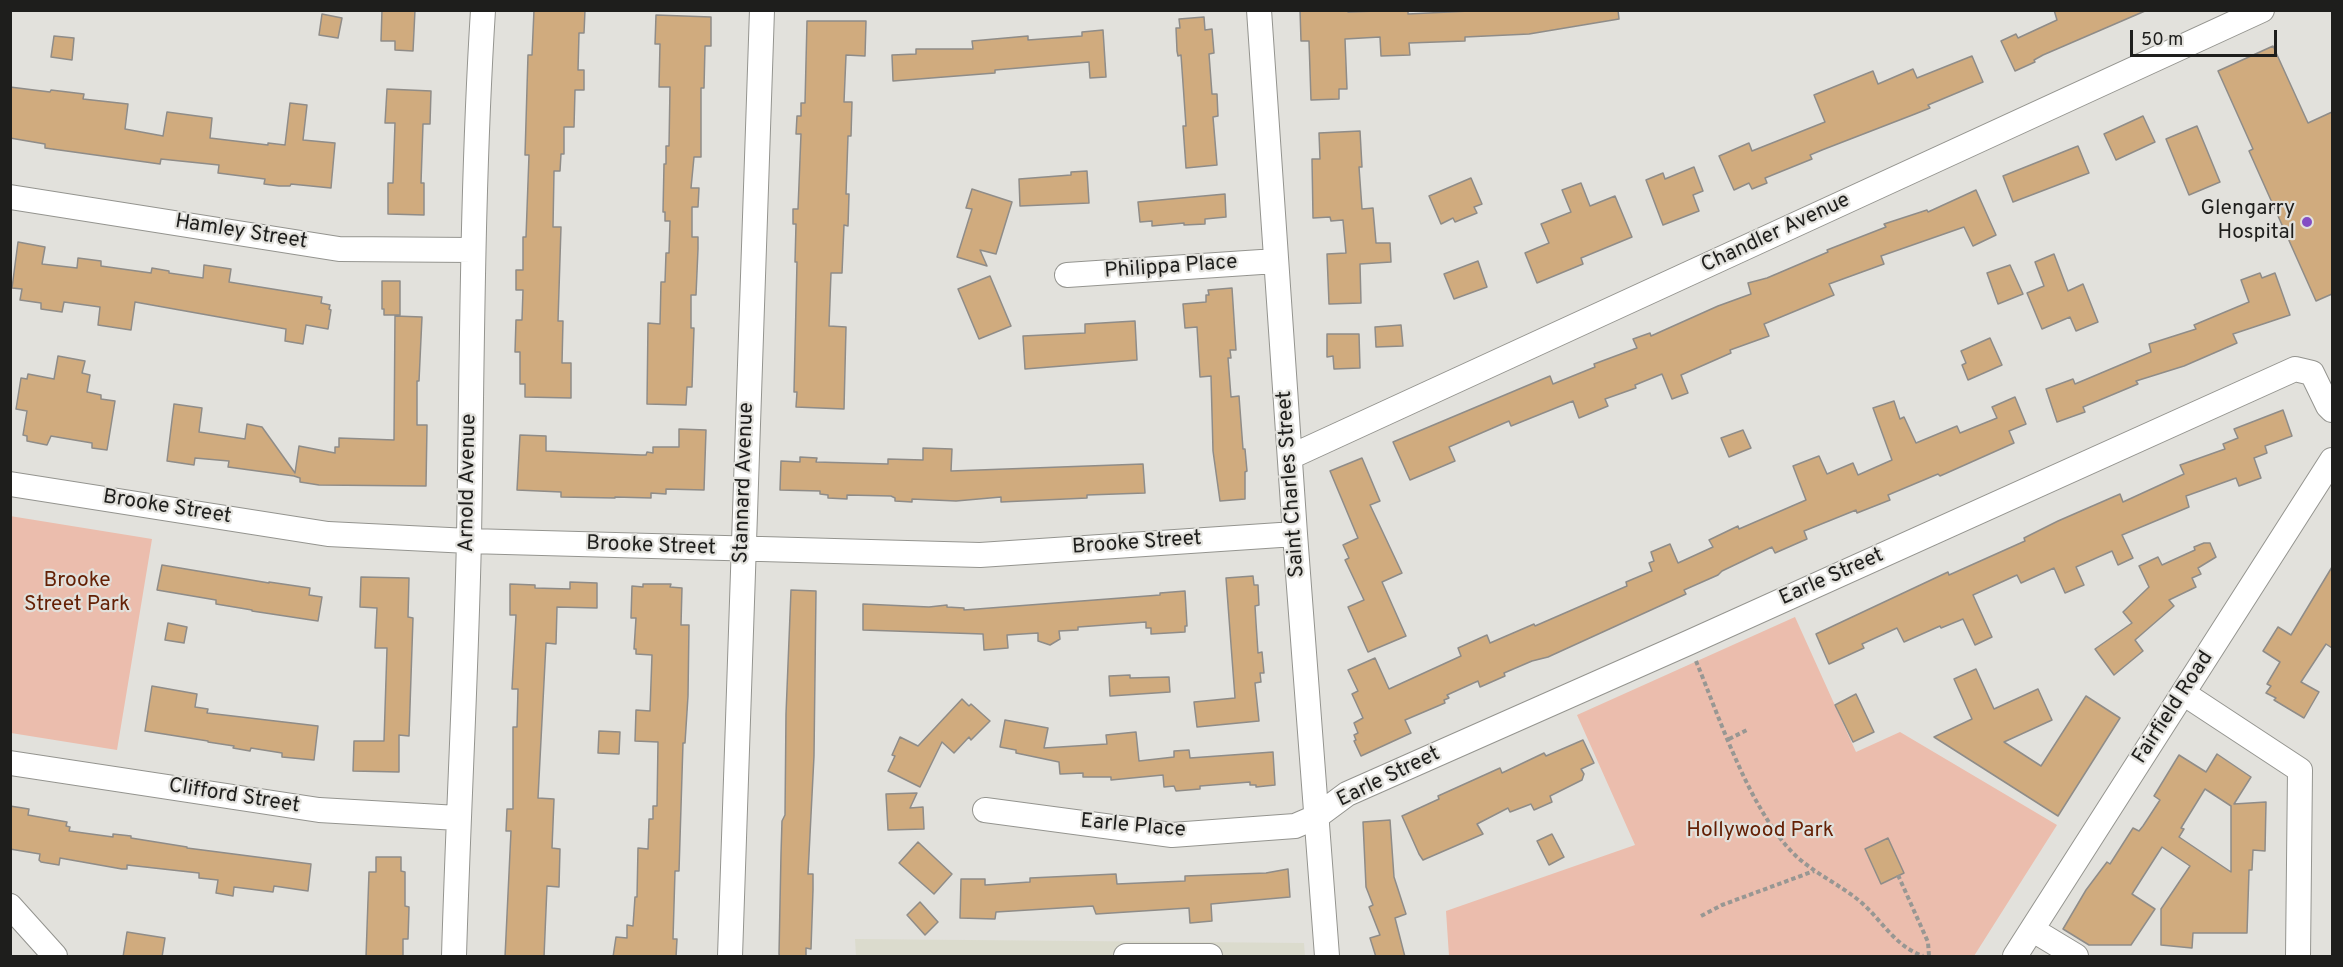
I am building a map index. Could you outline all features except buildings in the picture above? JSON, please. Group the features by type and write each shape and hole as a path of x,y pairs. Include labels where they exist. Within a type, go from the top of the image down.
{"street":[{"name":"Arnold Avenue","path":"454,957 469,541 472,250 477,101 483,10"},
{"name":"Stannard Avenue","path":"729,957 762,10"},
{"name":"Saint Charles Street","path":"1259,10 1327,957"},
{"name":"Chandler Avenue","path":"1290,457 2262,10"},
{"name":"Hamley Street","path":"10,197 339,249 472,250"},
{"name":"Philippa Place","path":"1067,275 1276,261"},
{"name":"Earle Street","path":"1316,817 1347,794 2295,369 2312,373 2332,410"},
{"name":"Fairfield Road","path":"2015,957 2332,460"},
{"name":"Brooke Street","path":"10,484 328,534 469,541 980,555 1295,534"},
{"path":"2183,693 2300,770 2298,957"},
{"name":"Clifford Street","path":"10,763 319,810 458,818"},
{"name":"Earle Place","path":"985,810 1172,835 1295,826 1316,817"},
{"path":"10,906 55,957"},
{"path":"2033,930 2076,957"},
{"path":"1126,957 1128,955 1210,957"}],"path":[{"path":"1688,643 1755,798 1776,833 1795,855 1863,904 1885,930 1909,951 1923,957"},
{"path":"1729,739 1747,730"},
{"path":"1701,916 1722,905 1815,871"},
{"path":"1899,876 1928,942 1929,957"}],"shaded area":[{"path":"855,939 1304,943 1305,956 856,956"}],"green space":[{"name":"Brooke Street Park","path":"10,516 152,539 117,750 11,733"},
{"name":"Hollywood Park","path":"1795,617 1856,752 1900,732 2057,825 1974,956 1449,956 1446,911 1635,845 1577,715"}],"place":[{"name":"Glengarry Hospital","path":"2307,222"}]}
